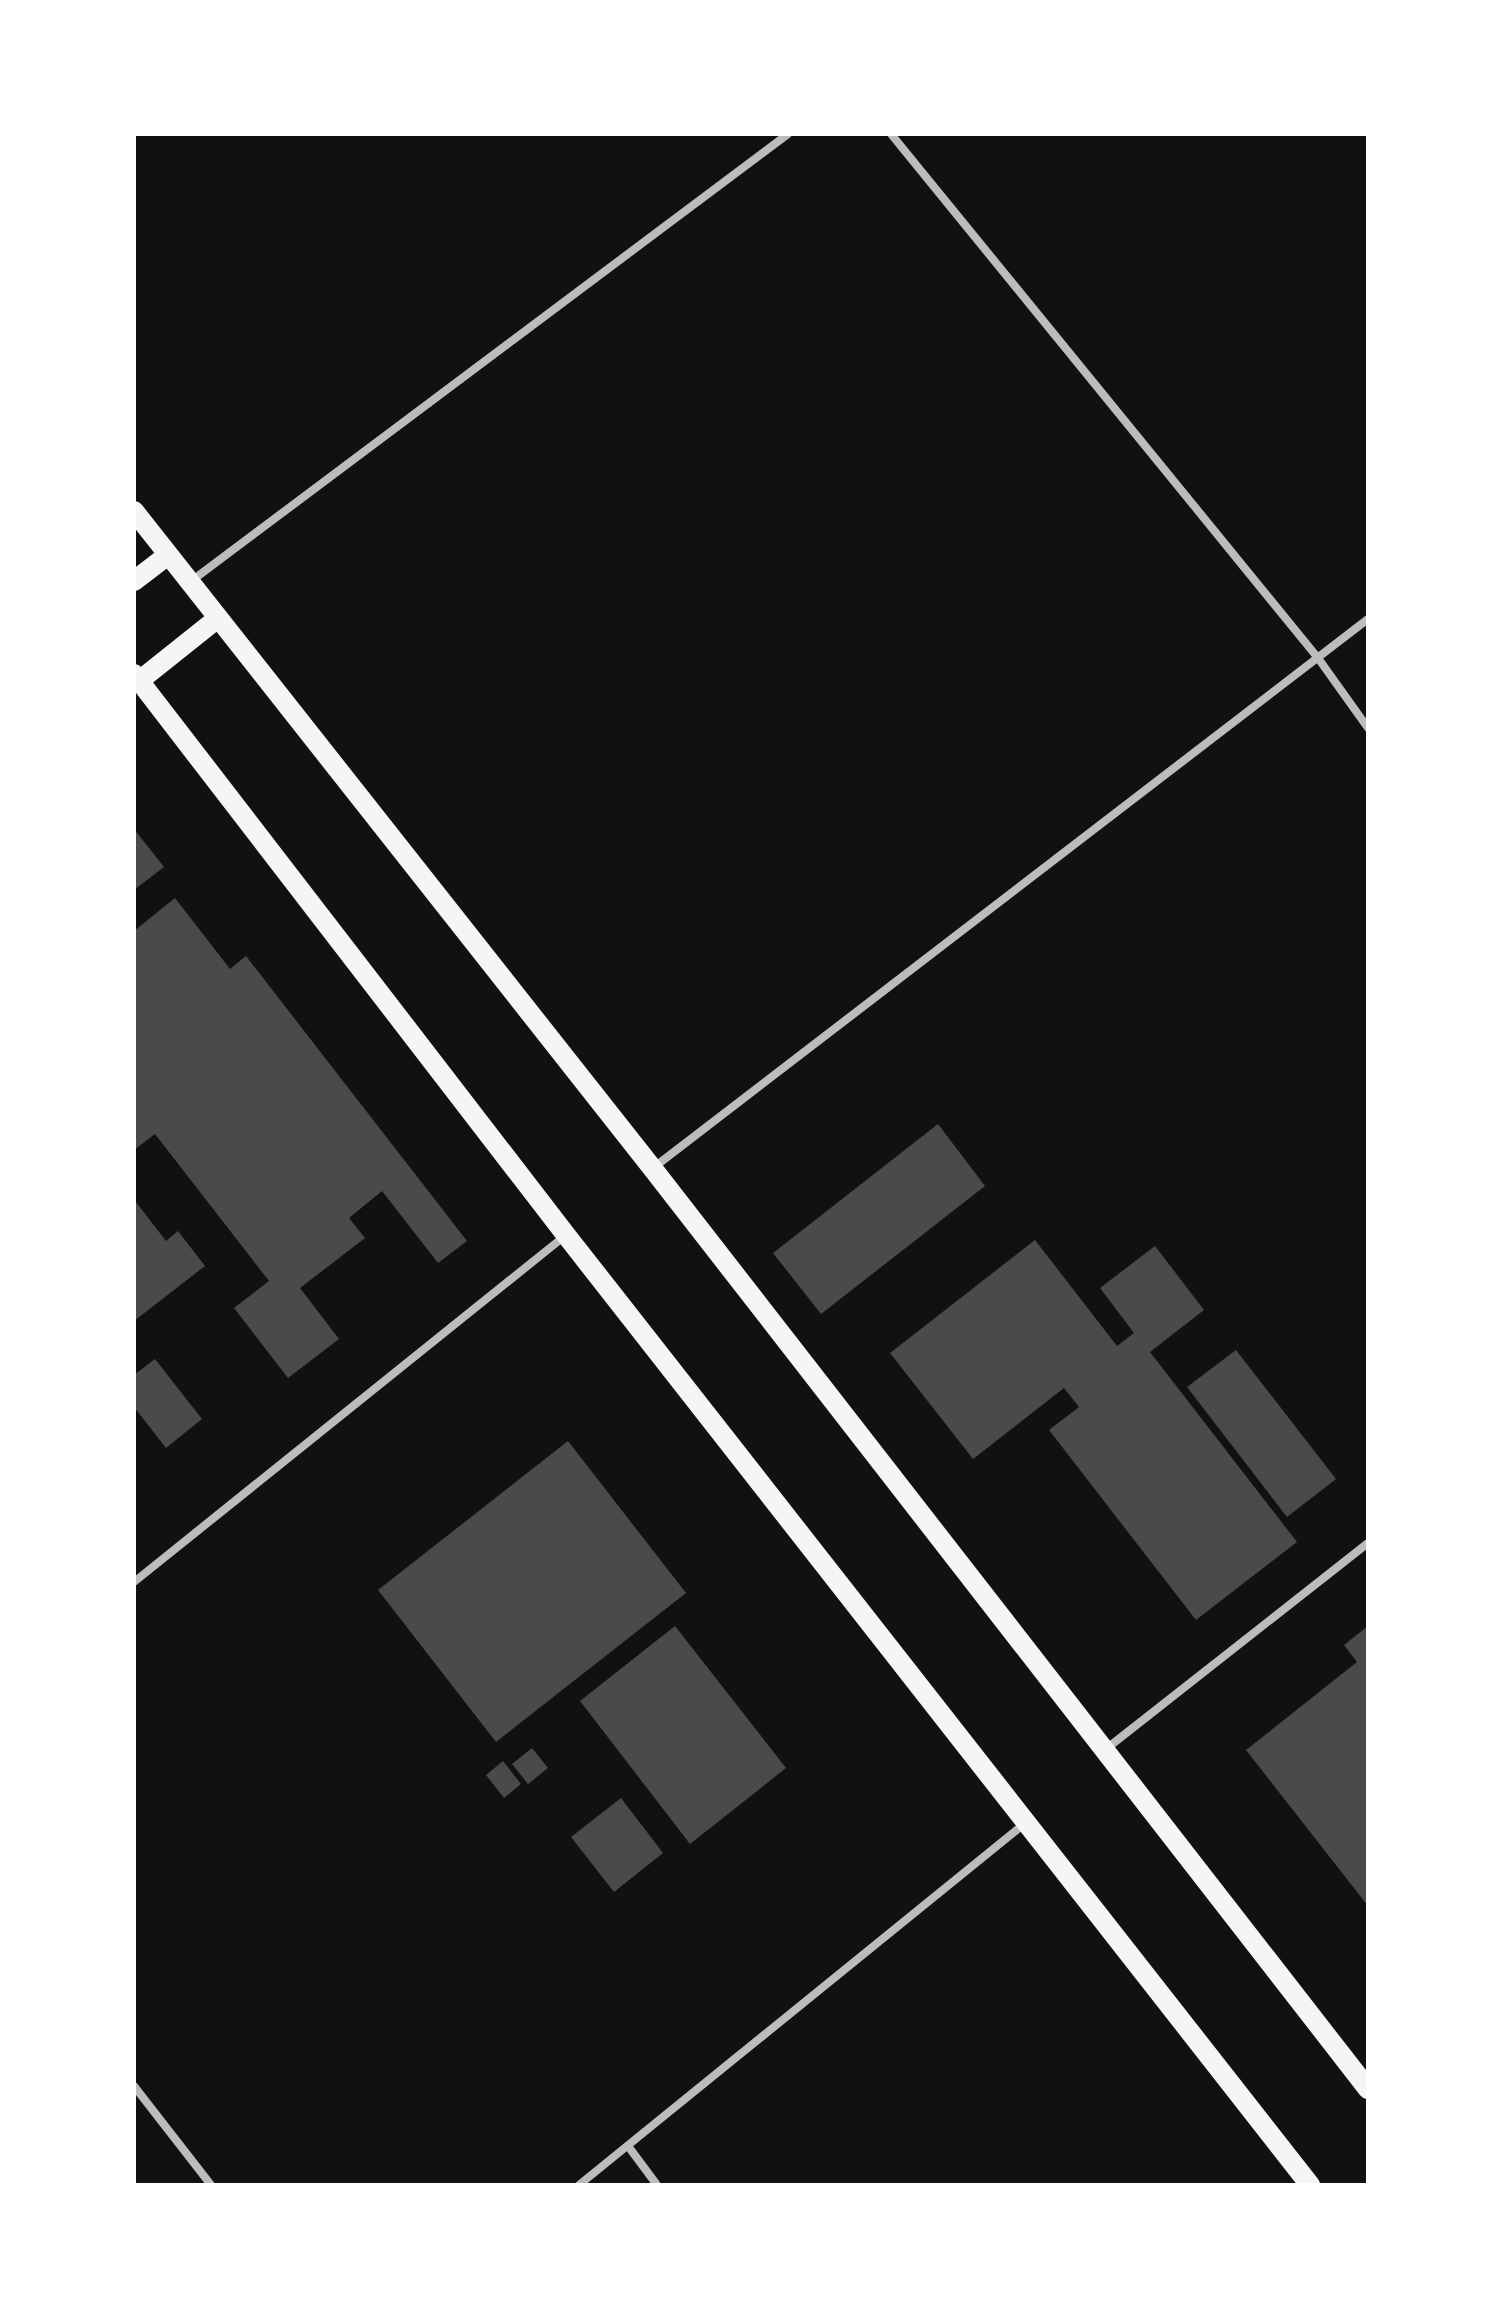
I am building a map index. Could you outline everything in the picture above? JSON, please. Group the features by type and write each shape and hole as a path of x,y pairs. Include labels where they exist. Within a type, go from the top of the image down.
{"main road":[{"path":"134,511 653,1169 1368,2089"},
{"path":"134,581 168,555"},
{"path":"218,618 136,678 566,1235 1310,2185"}],"street":[{"path":"189,583 788,134"},
{"path":"891,134 1318,658 1368,728"},
{"path":"653,1169 1368,619"},
{"path":"134,1582 566,1235"},
{"path":"1105,1749 1368,1543"},
{"path":"579,2185 1025,1823"},
{"path":"134,2086 211,2185"},
{"path":"628,2146 657,2185"}],"building":[{"path":"134,829 164,867 134,890"},
{"path":"175,898 230,969 246,956 467,1241 438,1263 382,1191 349,1218 365,1238 300,1288 339,1339 288,1378 234,1308 269,1281 155,1134 134,1150 134,931"},
{"path":"938,1124 985,1186 821,1314 773,1253"},
{"path":"136,1202 166,1241 178,1231 205,1266 134,1321"},
{"path":"1035,1240 1117,1346 1134,1333 1100,1288 1155,1246 1204,1310 1150,1352 1297,1542 1196,1620 1049,1430 1079,1407 1064,1388 973,1459 890,1353"},
{"path":"1236,1350 1336,1479 1287,1517 1187,1387"},
{"path":"155,1359 202,1419 166,1448 134,1407 134,1375"},
{"path":"568,1441 686,1593 496,1742 378,1590"},
{"path":"675,1626 786,1768 690,1844 580,1701"},
{"path":"1368,1626 1368,1906 1246,1750 1357,1662 1344,1645"},
{"path":"532,1748 548,1768 528,1784 512,1764"},
{"path":"503,1761 521,1784 504,1798 486,1775"},
{"path":"621,1798 663,1853 614,1892 571,1837"}]}
